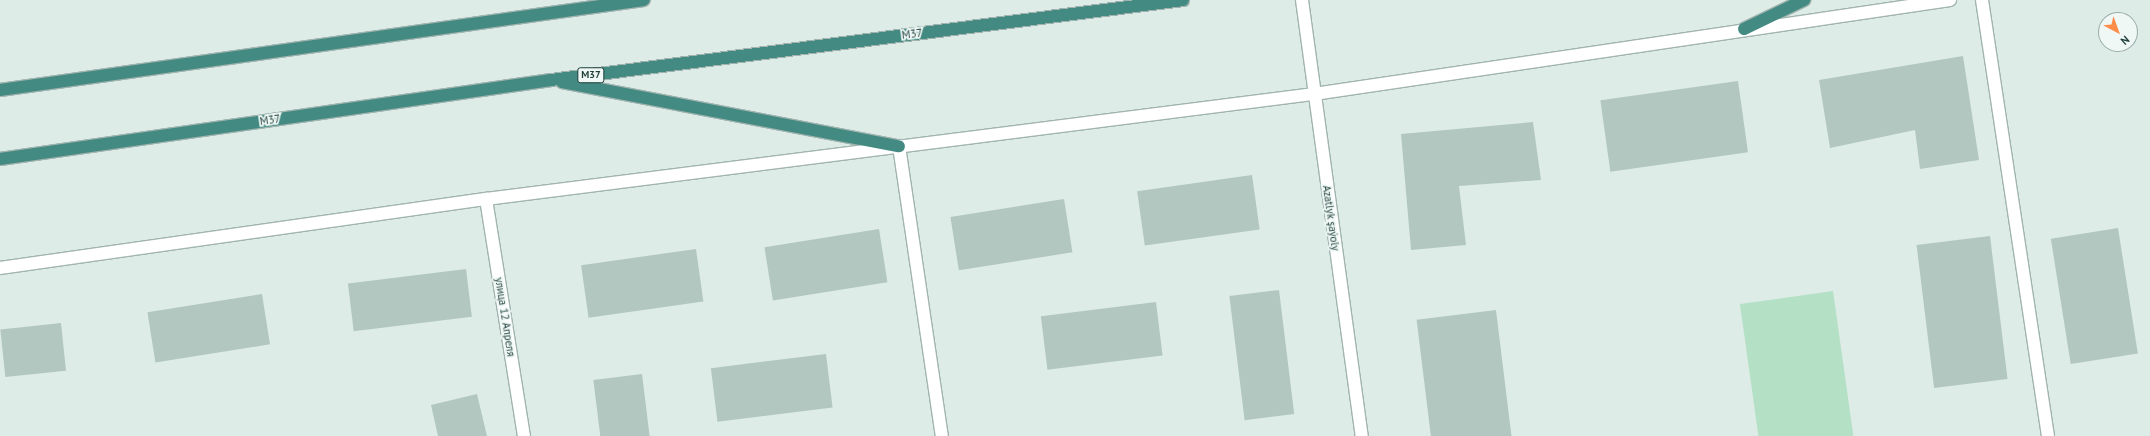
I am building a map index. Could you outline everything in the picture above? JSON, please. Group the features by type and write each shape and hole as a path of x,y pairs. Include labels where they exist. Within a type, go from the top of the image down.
{"highway":[{"path":"0,90 619,2 644,0"},
{"name":"M37","path":"0,159 551,80 1183,0"},
{"path":"1744,29 1804,0"},
{"path":"551,80 899,146"}],"street":[{"name":"Azatlyk şaýoly","path":"1302,0 1362,436"},
{"path":"0,268 486,198 1314,94 1744,29 1950,0"},
{"path":"1982,0 2048,436"},
{"path":"899,146 942,436"},
{"name":"улица 12 Апреля","path":"486,198 524,436"}],"green space":[{"path":"1833,291 1853,436 1758,436 1740,304"}],"building":[{"path":"1963,56 1979,160 1920,169 1915,130 1830,148 1819,80"},
{"path":"1738,81 1748,152 1610,172 1600,100"},
{"path":"1533,122 1541,180 1459,186 1466,245 1411,250 1401,134"},
{"path":"1252,175 1260,229 1145,246 1137,191"},
{"path":"1064,199 1072,252 959,270 950,217"},
{"path":"2118,228 2138,353 2071,364 2051,239"},
{"path":"879,229 887,282 773,300 764,247"},
{"path":"1990,236 2008,379 1934,388 1917,245"},
{"path":"696,249 703,301 589,318 581,265"},
{"path":"466,269 472,317 354,331 348,284"},
{"path":"1279,290 1294,414 1245,420 1229,296"},
{"path":"262,294 270,344 155,363 147,312"},
{"path":"1156,302 1163,356 1047,370 1041,316"},
{"path":"1496,310 1511,436 1431,436 1417,320"},
{"path":"61,323 66,371 5,377 0,329"},
{"path":"826,354 833,408 717,422 711,368"},
{"path":"642,374 650,436 600,436 593,380"},
{"path":"477,394 487,436 438,436 431,405"}]}
